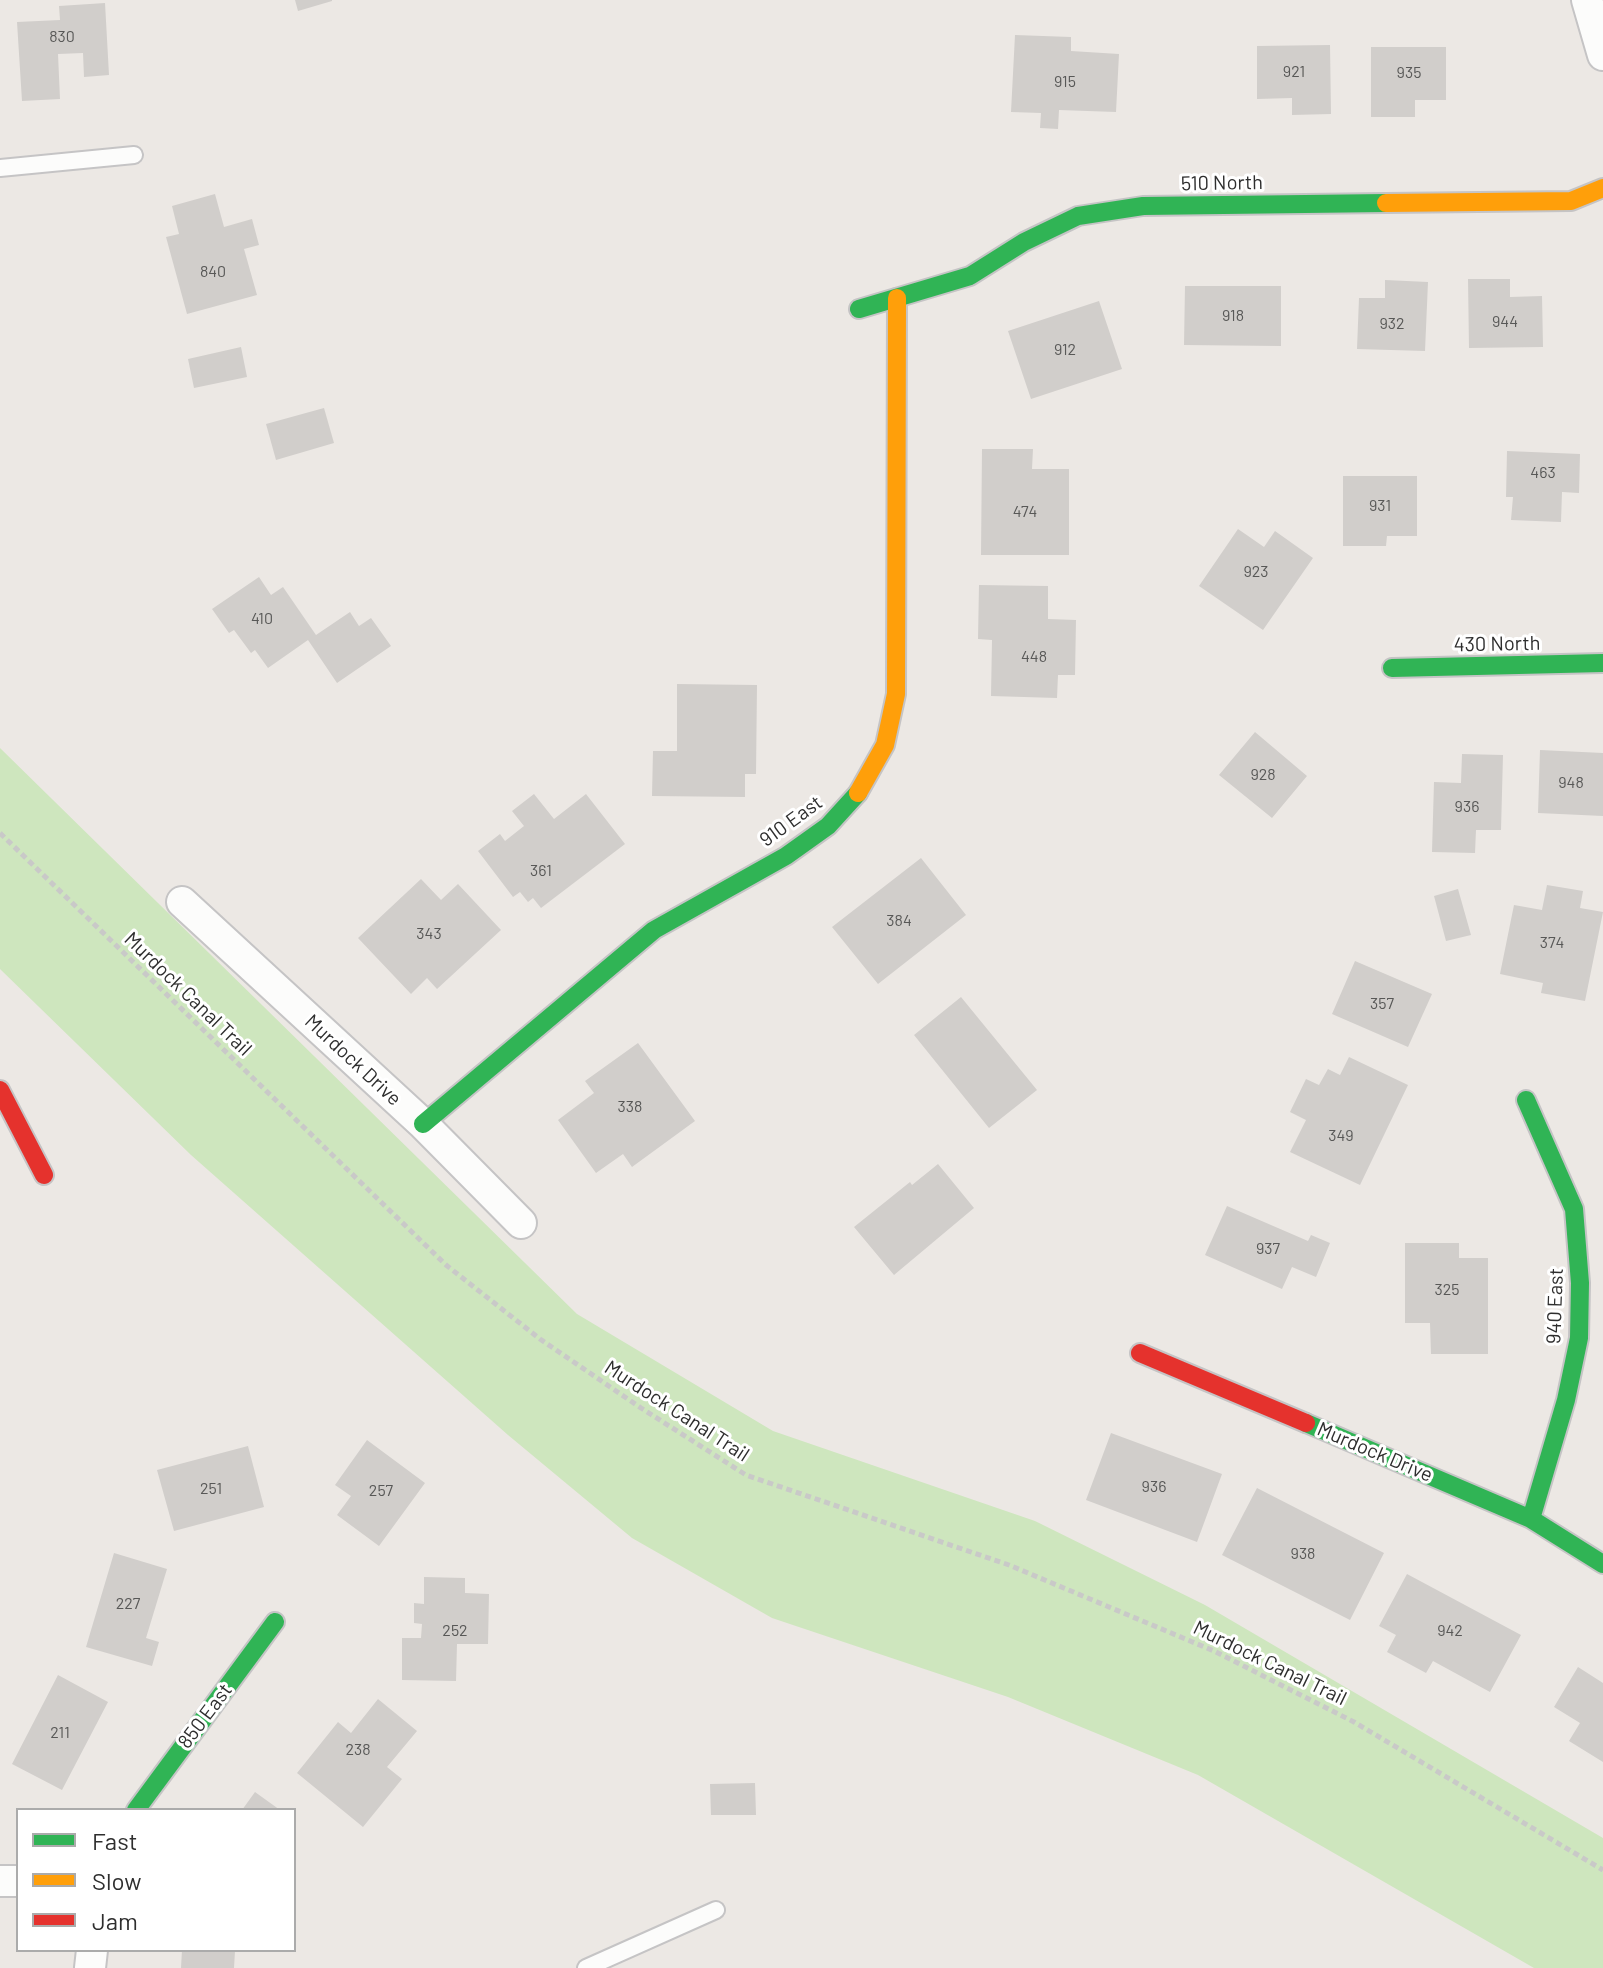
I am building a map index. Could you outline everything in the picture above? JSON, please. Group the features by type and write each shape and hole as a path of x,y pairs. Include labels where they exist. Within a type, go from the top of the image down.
{"street":[{"path":"1587,0 1603,55"},
{"name":"510 North","path":"859,309 970,276 1024,242 1078,216 1143,206 1571,201 1603,188"},
{"name":"910 East","path":"423,1124 654,930 786,856 828,826 862,789 885,745 896,694 897,298"},
{"name":"430 North","path":"1392,668 1603,663"},
{"name":"Murdock Drive","path":"182,902 423,1124 521,1223"},
{"path":"0,1090 44,1175"},
{"name":"940 East","path":"1526,1100 1574,1209 1580,1283 1579,1338 1566,1400 1531,1519"},
{"name":"Murdock Drive","path":"1140,1353 1531,1519 1603,1564"},
{"name":"850 East","path":"137,1808 275,1622"}],"lane":[{"path":"0,168 134,155"},
{"path":"586,1968 716,1910"}],"path":[{"name":"Murdock Canal Trail","path":"0,833 446,1265 540,1339 641,1408 746,1475 1009,1565 1214,1651 1354,1722 1603,1870"}],"green space":[{"path":"0,748 577,1314 773,1431 1035,1521 1205,1605 1603,1838 1603,1968 1534,1968 1198,1775 1008,1697 772,1618 632,1538 508,1435 191,1155 0,969"}],"building":[{"path":"295,0 332,0 332,1 298,11"},
{"path":"105,3 109,75 84,77 83,53 58,54 60,99 22,101 17,22 60,20 59,6"},
{"path":"1015,35 1071,37 1071,51 1119,54 1116,112 1059,110 1058,129 1040,128 1041,113 1011,112"},
{"path":"1330,45 1331,114 1292,115 1292,98 1257,99 1257,46"},
{"path":"1371,47 1446,47 1446,100 1415,100 1415,117 1371,117"},
{"path":"215,194 224,227 252,219 259,245 244,249 257,295 187,314 166,237 179,234 172,206"},
{"path":"1468,279 1510,279 1510,297 1542,296 1543,347 1469,348"},
{"path":"1385,280 1428,282 1425,351 1357,349 1359,298 1385,298"},
{"path":"1185,286 1281,286 1281,346 1184,345"},
{"path":"1099,301 1122,369 1031,399 1008,331"},
{"path":"241,347 247,377 194,388 188,359"},
{"path":"324,408 334,443 276,460 266,424"},
{"path":"982,449 1033,449 1032,469 1069,469 1069,555 981,555"},
{"path":"1507,451 1580,454 1579,493 1562,492 1561,522 1511,520 1513,497 1506,497"},
{"path":"1343,476 1417,476 1417,536 1387,536 1386,546 1343,546"},
{"path":"1238,529 1264,547 1275,531 1313,558 1263,630 1199,586"},
{"path":"259,577 271,595 283,587 316,635 350,612 359,626 371,618 391,646 337,683 308,640 268,668 255,650 251,653 234,630 229,633 212,609"},
{"path":"979,585 1048,586 1048,619 1076,620 1075,675 1058,675 1057,698 991,696 992,640 978,639"},
{"path":"677,684 757,685 756,774 745,774 745,797 652,796 653,751 677,751"},
{"path":"1255,732 1307,776 1272,818 1219,775"},
{"path":"1540,750 1603,753 1603,816 1538,813"},
{"path":"1462,754 1503,755 1501,830 1476,830 1475,853 1432,852 1434,782 1461,783"},
{"path":"534,794 554,819 586,794 625,844 541,908 533,898 528,902 520,892 513,897 478,851 500,834 505,841 524,826 512,811"},
{"path":"921,858 966,915 878,984 832,927"},
{"path":"421,879 441,900 458,884 501,930 437,989 427,978 411,994 358,938"},
{"path":"1547,885 1583,891 1580,908 1603,912 1585,1001 1541,993 1543,983 1500,974 1514,905 1542,910"},
{"path":"1458,889 1471,935 1446,941 1434,896"},
{"path":"1355,961 1432,994 1408,1047 1332,1014"},
{"path":"961,997 1037,1090 989,1128 914,1035"},
{"path":"638,1043 695,1121 632,1167 623,1154 596,1173 558,1120 594,1093 585,1081"},
{"path":"1349,1057 1408,1085 1360,1185 1290,1152 1306,1120 1290,1112 1306,1079 1319,1085 1328,1069 1340,1075"},
{"path":"938,1164 974,1208 894,1275 854,1227"},
{"path":"1227,1206 1308,1241 1311,1235 1330,1243 1316,1277 1292,1267 1282,1289 1205,1255"},
{"path":"1405,1243 1459,1243 1459,1258 1488,1258 1488,1354 1431,1354 1430,1323 1405,1323"},
{"path":"1111,1433 1222,1474 1197,1542 1086,1500"},
{"path":"367,1440 425,1483 379,1546 337,1515 351,1496 335,1485"},
{"path":"248,1446 264,1507 174,1531 157,1470"},
{"path":"1257,1488 1384,1553 1350,1620 1222,1555"},
{"path":"114,1553 167,1569 146,1638 159,1642 152,1666 86,1647"},
{"path":"1407,1574 1521,1635 1490,1692 1433,1661 1426,1673 1387,1652 1396,1635 1379,1626"},
{"path":"424,1577 465,1578 465,1593 489,1594 488,1644 457,1644 456,1681 402,1680 402,1638 421,1638 422,1624 414,1623 414,1603 424,1604"},
{"path":"1578,1667 1603,1683 1603,1762 1569,1741 1580,1723 1554,1707"},
{"path":"58,1675 108,1702 62,1790 12,1764"},
{"path":"378,1699 417,1731 387,1767 402,1779 363,1827 297,1773 338,1722 351,1733"},
{"path":"755,1783 756,1815 711,1815 710,1784"},
{"path":"255,1792 277,1808 243,1808"},
{"path":"182,1952 235,1952 234,1968 181,1968"}],"traffic: fast":[{"path":"859,309 970,276 1024,242 1078,216 1143,206 1386,203"},
{"path":"1392,668 1603,663"},
{"path":"423,1124 654,930 786,856 828,826 858,793"},
{"path":"1526,1100 1574,1209 1580,1283 1579,1338 1566,1400 1531,1519"},
{"path":"1306,1423 1531,1519 1603,1564"},
{"path":"137,1808 275,1622"}],"traffic: slow":[{"path":"1386,203 1571,201 1603,188"},
{"path":"858,793 885,745 896,694 897,298"}],"traffic: jam":[{"path":"0,1090 44,1175"},
{"path":"1140,1353 1306,1423"}]}
